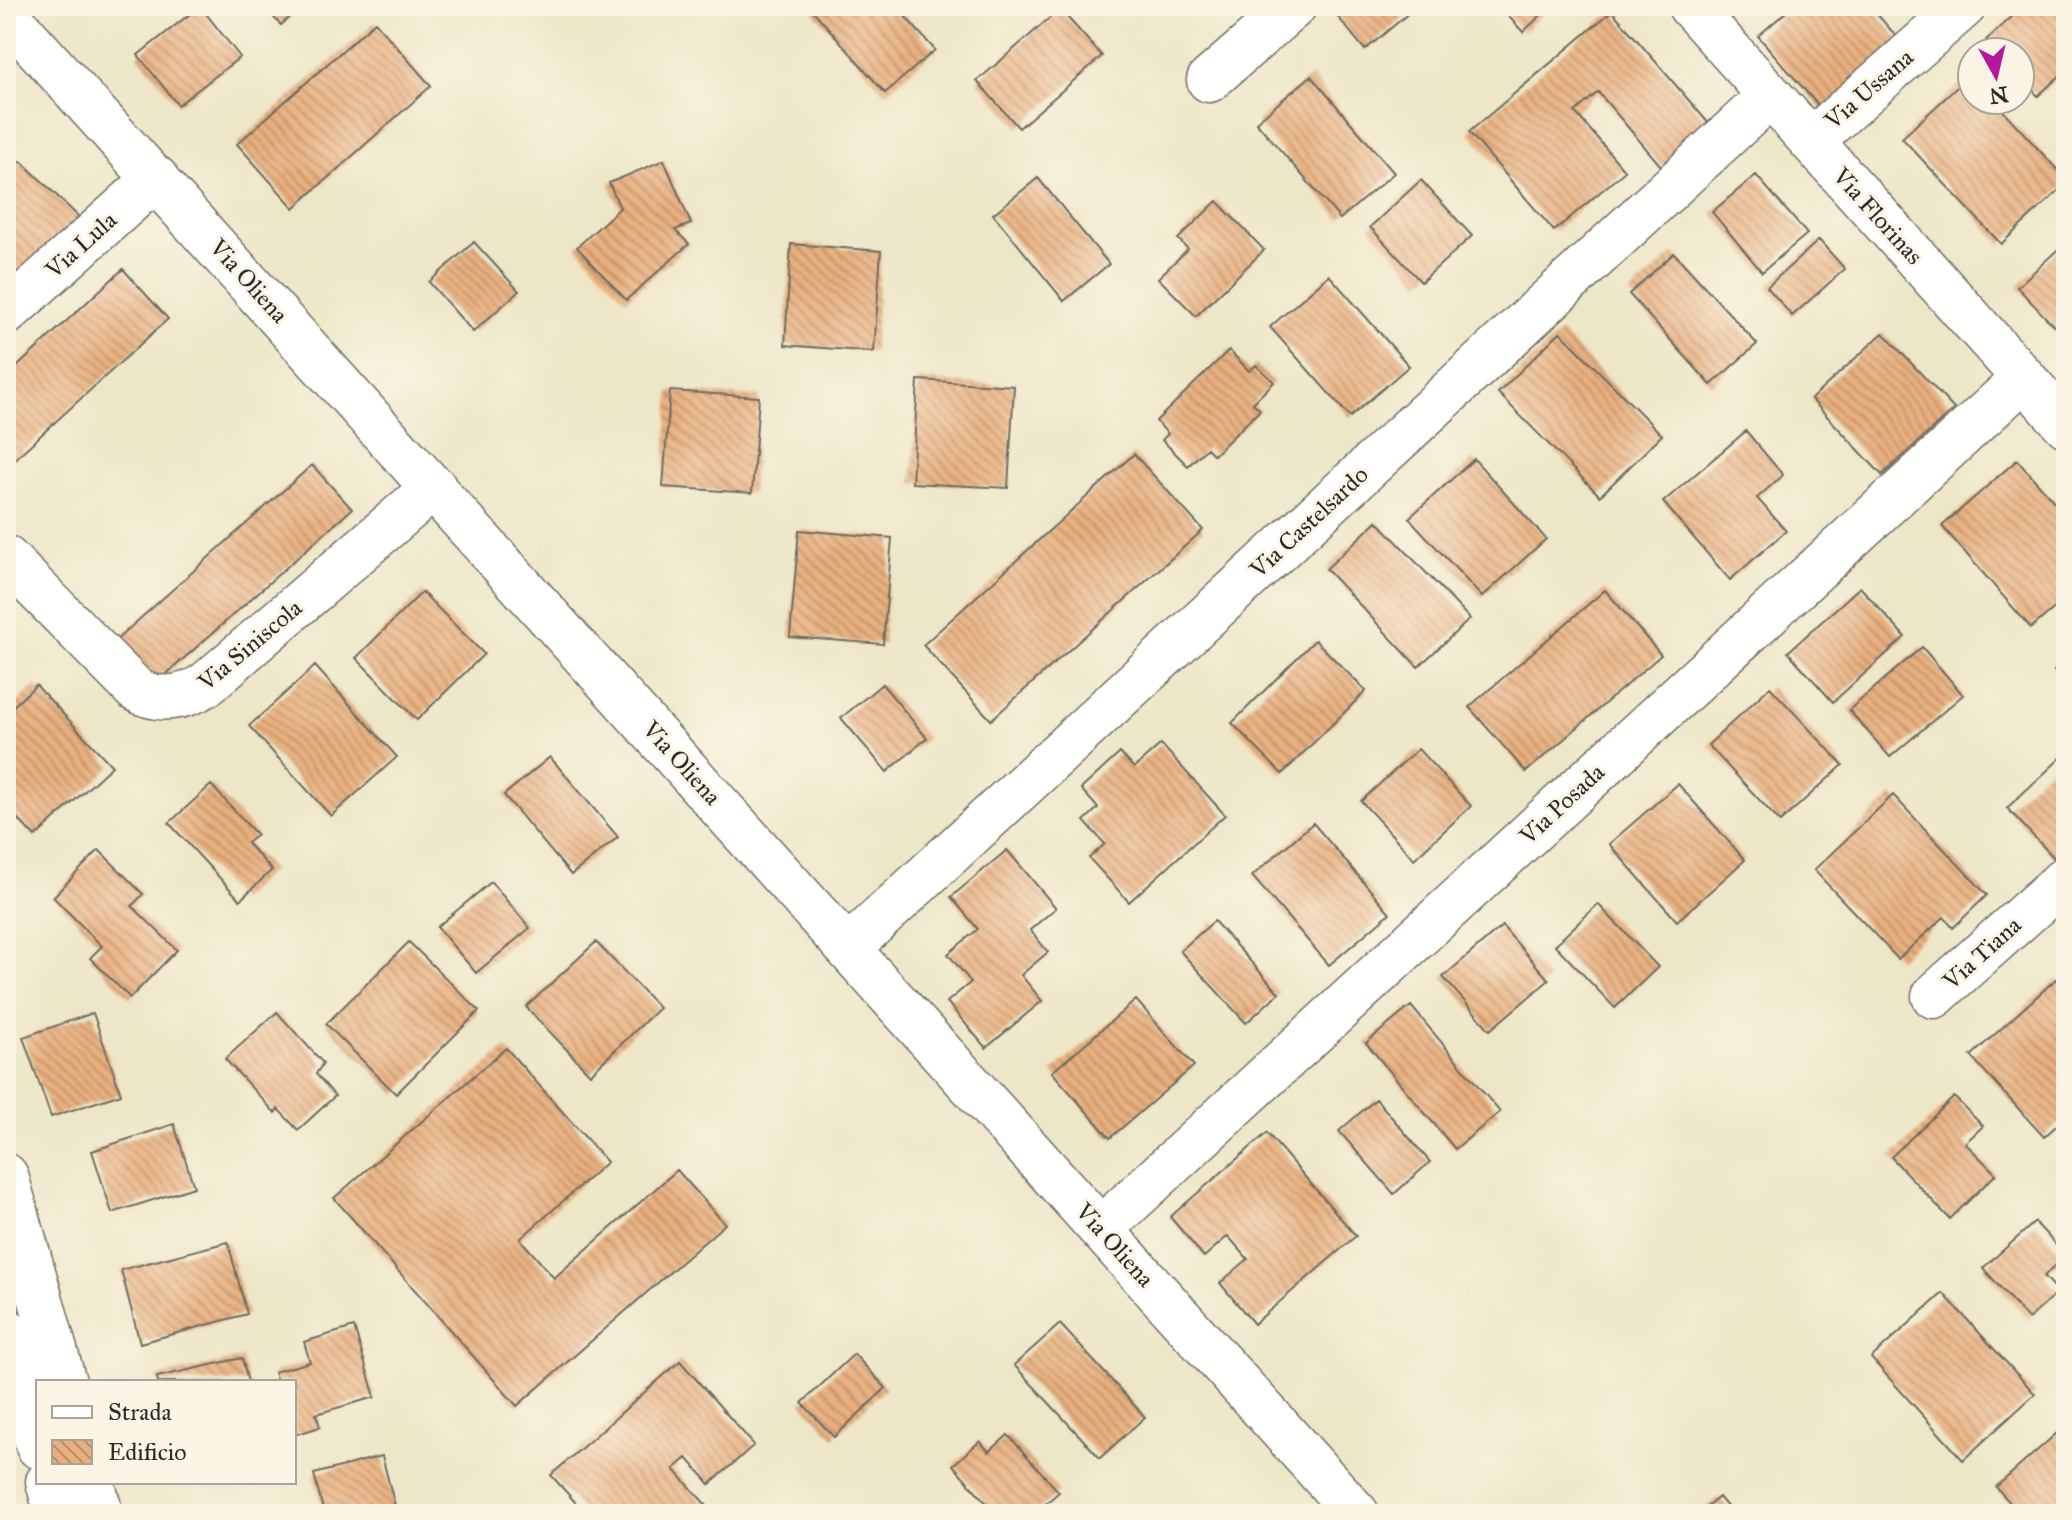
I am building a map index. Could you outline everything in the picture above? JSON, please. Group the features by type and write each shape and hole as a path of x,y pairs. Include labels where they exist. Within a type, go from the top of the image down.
{"street":[{"path":"1209,80 1294,6"},
{"name":"Via Florinas","path":"1690,6 2066,425"},
{"name":"Via Ussana","path":"1811,141 1964,6"},
{"name":"Via Oliena","path":"6,14 1357,1514"},
{"name":"Via Castelsardo","path":"848,948 1770,96"},
{"name":"Via Lula","path":"6,313 156,178"},
{"name":"Via Posada","path":"1101,1229 2024,378"},
{"name":"Via Siniscola","path":"6,558 135,689 152,697 180,697 205,685 434,487"},
{"name":"Via Tiana","path":"1934,996 2066,878"},
{"path":"6,1176 63,1380"},
{"path":"6,1330 36,1439"},
{"path":"49,1484 57,1514"},
{"path":"93,1484 101,1514"}],"building":[{"path":"200,6 240,57 178,105 138,55"},
{"path":"263,6 302,6 281,25"},
{"path":"809,6 896,6 935,50 885,93"},
{"path":"1339,6 1417,6 1365,50 1333,11"},
{"path":"1499,6 1551,6 1523,32"},
{"path":"1793,6 1870,6 1902,43 1823,111 1758,36"},
{"path":"2024,6 2066,7 2066,70 2038,96 2036,36 1990,36"},
{"path":"1060,9 1102,56 1019,128 977,81"},
{"path":"1612,11 1710,125 1661,166 1598,92 1575,112 1625,171 1554,231 1469,132"},
{"path":"375,22 431,86 294,208 237,144"},
{"path":"1311,76 1394,173 1340,219 1256,122"},
{"path":"1956,88 1956,116 2008,116 2066,179 2066,184 2001,244 1902,138"},
{"path":"664,160 691,224 675,230 689,244 626,300 577,247 620,208 609,183"},
{"path":"21,161 83,221 20,284 6,269 6,176"},
{"path":"1756,175 1807,234 1762,272 1712,212"},
{"path":"1038,178 1109,264 1064,301 993,214"},
{"path":"1421,180 1472,236 1421,282 1370,227"},
{"path":"1217,201 1264,250 1196,316 1158,278 1188,249 1178,239"},
{"path":"1819,240 1845,269 1792,316 1767,287"},
{"path":"474,242 519,291 473,332 429,282"},
{"path":"2066,242 2066,339 2017,287"},
{"path":"791,244 881,251 874,352 785,345"},
{"path":"1674,253 1757,344 1711,385 1629,294"},
{"path":"123,269 168,319 6,467 6,377"},
{"path":"1329,275 1409,366 1350,417 1270,327"},
{"path":"1560,332 1662,435 1600,496 1498,393"},
{"path":"1883,333 1954,409 1882,475 1811,399"},
{"path":"1229,350 1249,371 1256,365 1274,382 1253,403 1260,410 1214,455 1207,448 1188,466 1162,440 1168,434 1156,421"},
{"path":"918,380 1014,386 1008,488 912,483"},
{"path":"670,391 759,397 752,493 663,487"},
{"path":"1746,431 1783,475 1757,498 1786,531 1730,580 1663,502"},
{"path":"1134,454 1203,530 991,720 923,645"},
{"path":"1474,459 1546,539 1482,597 1409,518"},
{"path":"2017,460 2066,515 2066,598 2031,628 1942,526"},
{"path":"312,465 352,509 154,685 114,642"},
{"path":"1377,521 1470,619 1418,667 1326,569"},
{"path":"799,530 892,538 883,644 790,637"},
{"path":"1860,587 1905,637 1833,702 1788,652"},
{"path":"1605,590 1661,655 1526,772 1469,707"},
{"path":"422,592 484,654 417,720 356,658"},
{"path":"1315,640 1366,691 1282,774 1232,723"},
{"path":"1922,647 1963,695 1890,757 1849,710"},
{"path":"2066,661 2066,686 2054,671"},
{"path":"315,666 397,757 331,816 249,726"},
{"path":"882,684 927,738 887,772 841,718"},
{"path":"36,685 112,766 35,837 6,806 6,713"},
{"path":"1770,687 1843,765 1780,822 1708,745"},
{"path":"1161,744 1225,815 1129,902 1089,858 1105,844 1084,821 1098,808 1081,789 1120,753 1134,768"},
{"path":"1418,749 1471,806 1414,859 1361,801"},
{"path":"2066,753 2066,846 2054,858 2007,808"},
{"path":"550,757 618,837 571,875 504,795"},
{"path":"1678,784 1745,860 1677,921 1609,844"},
{"path":"211,785 257,835 247,843 272,870 240,900 169,823"},
{"path":"1893,795 1987,895 1953,928 1944,917 1898,959 1814,870"},
{"path":"1313,823 1390,913 1329,965 1252,876"},
{"path":"99,850 143,894 132,906 177,950 130,998 90,958 102,946 53,897"},
{"path":"1007,850 1056,908 1030,930 1048,952 1021,975 1042,1001 986,1048 947,1002 971,982 948,954 978,929 951,897"},
{"path":"491,882 530,928 476,973 437,927"},
{"path":"1598,904 1658,967 1615,1008 1555,945"},
{"path":"1214,921 1279,993 1246,1023 1180,951"},
{"path":"1502,926 1549,980 1490,1030 1443,977"},
{"path":"409,942 479,1011 396,1094 326,1024"},
{"path":"596,942 659,1008 590,1074 526,1007"},
{"path":"2056,979 2066,990 2066,1117 2044,1137 1971,1056"},
{"path":"1136,1000 1194,1066 1110,1138 1052,1072"},
{"path":"1411,1006 1500,1112 1455,1149 1366,1043"},
{"path":"277,1012 323,1063 316,1074 335,1096 298,1130 278,1109 275,1113 225,1059"},
{"path":"93,1013 121,1094 51,1117 23,1037"},
{"path":"506,1048 607,1162 520,1239 554,1278 677,1170 725,1224 517,1406 334,1198"},
{"path":"1954,1097 1983,1126 1965,1143 1996,1174 1950,1219 1891,1157"},
{"path":"1376,1099 1430,1162 1394,1194 1339,1131"},
{"path":"174,1124 194,1187 112,1213 92,1151"},
{"path":"1267,1133 1356,1236 1254,1324 1220,1283 1248,1259 1228,1236 1204,1257 1170,1217"},
{"path":"2035,1222 2066,1256 2044,1276 2059,1292 2028,1319 1983,1268"},
{"path":"228,1242 247,1314 140,1343 121,1270"},
{"path":"1943,1293 2035,1394 1963,1460 1871,1358"},
{"path":"1060,1324 1145,1417 1100,1458 1014,1365"},
{"path":"354,1327 375,1397 316,1414 320,1427 296,1434 296,1380 276,1380 274,1372 310,1362 304,1342"},
{"path":"854,1354 886,1388 834,1437 802,1403"},
{"path":"242,1358 248,1380 158,1380 157,1377"},
{"path":"680,1361 754,1445 710,1484 687,1458 674,1469 714,1514 582,1514 584,1512 551,1475"},
{"path":"2066,1425 2066,1514 2020,1514 1996,1487"},
{"path":"1008,1435 1059,1492 1034,1514 996,1514 953,1465 980,1441 989,1452"},
{"path":"382,1456 397,1514 324,1514 314,1474"},
{"path":"1719,1497 1733,1514 1698,1514"}]}
